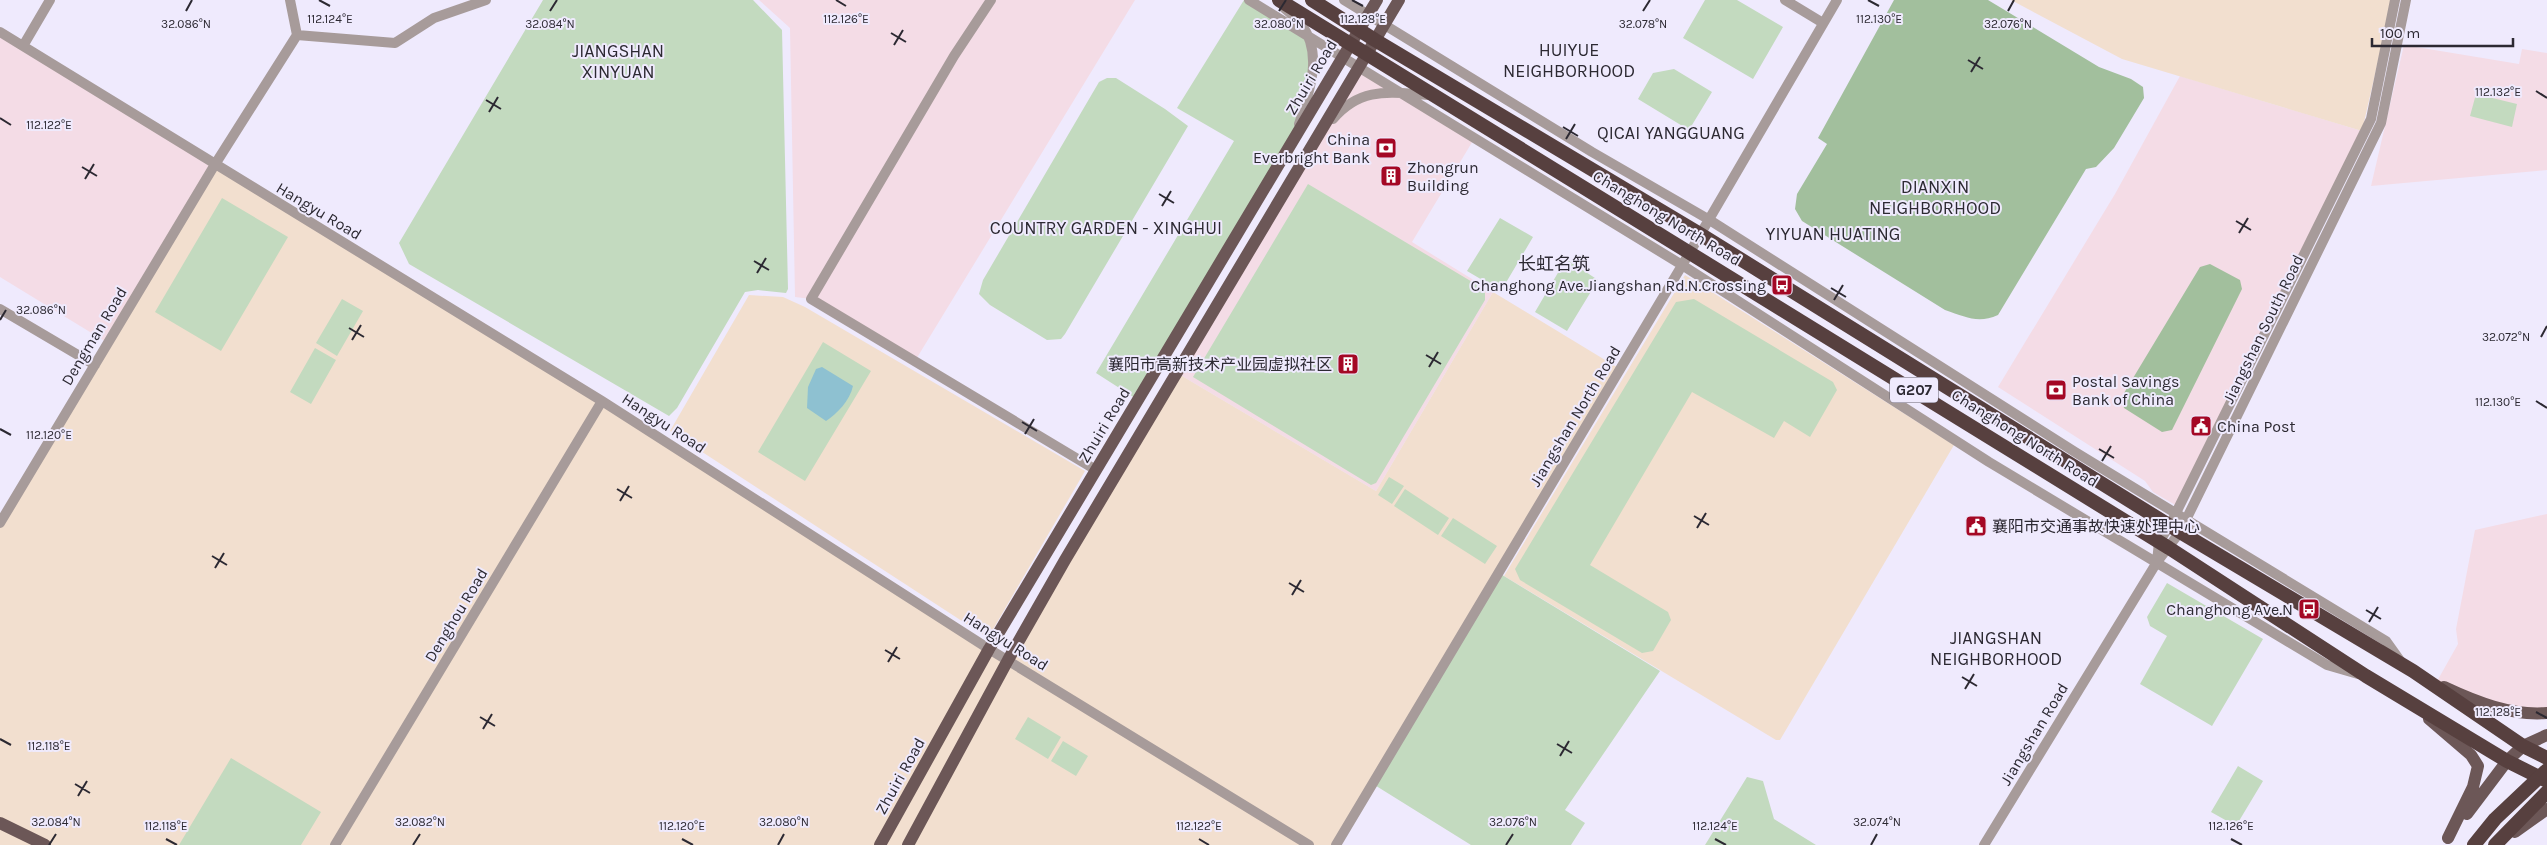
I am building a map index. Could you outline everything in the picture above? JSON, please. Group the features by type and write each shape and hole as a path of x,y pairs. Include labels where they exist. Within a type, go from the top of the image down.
{"highway":[{"name":"Changhong North Road","path":"1278,0 2164,545 2366,676 2507,761 2547,781"},
{"name":"Changhong North Road","path":"1312,0 1375,40 2178,522 2409,669 2524,746 2547,758"},
{"path":"2474,845 2502,812 2547,770"},
{"path":"2495,845 2547,792"}],"main road":[{"name":"Zhuiri Road","path":"880,845 990,649 1377,0"},
{"path":"908,845 1008,660 1399,0"},
{"path":"2409,669 2459,694 2497,709 2536,714 2547,713"},
{"path":"2404,698 2471,754 2478,766 2473,787 2446,842"},
{"path":"2446,842 2507,761 2524,746 2547,735"},
{"path":"2500,845 2547,786"},
{"path":"2500,845 2521,826 2547,809"},
{"path":"0,822 45,845"}],"street":[{"path":"23,46 50,0"},
{"path":"290,0 297,35 395,43 434,18 486,0"},
{"path":"991,0 954,56 811,299 1096,470"},
{"path":"1248,0 1397,93 1682,265 1989,462 2327,665 2366,676"},
{"path":"1278,0 1301,24 1308,37 1313,59 1312,85 1296,134"},
{"path":"1344,0 1592,152 1708,219 2075,452 2178,522"},
{"path":"1785,0 1823,23"},
{"name":"Jiangshan North Road","path":"1336,845 1690,252 1837,0"},
{"name":"Jiangshan South Road","path":"2178,522 2371,119 2394,0"},
{"name":"Jiangshan South Road","path":"2164,545 2178,522 2381,123 2406,0"},
{"name":"Hangyu Road","path":"0,32 214,166 602,401 990,649 1309,845"},
{"name":"Dengman Road","path":"1,517 214,166 297,35"},
{"path":"1314,141 1343,108 1362,95 1397,93 1432,95"},
{"path":"0,309 94,365"},
{"name":"Denghou Road","path":"335,845 602,401"},
{"path":"2157,562 2164,545"},
{"name":"Jiangshan Road","path":"1984,845 2157,562"}],"shaded area":[{"path":"759,0 1135,0 915,361 811,299 795,297 790,28"},
{"path":"2011,0 2392,0 2362,131 2122,59"},
{"path":"0,32 214,166 108,343 0,277"},
{"path":"2404,45 2519,64 2522,49 2547,53 2547,170 2371,186"},
{"path":"1357,69 1474,139 1412,242 1493,292 1376,491 1177,373"},
{"path":"2180,76 2362,131 2177,506 2153,492 2145,481 1998,387 2115,194"},
{"path":"214,166 602,401 1008,660 1177,373 1376,491 1493,292 1620,369 1336,845 0,845 0,523"},
{"path":"1685,275 1954,445 1780,740 1776,740 1504,576"},
{"path":"749,295 783,297 805,307 1085,471 988,638 670,431"},
{"path":"2547,514 2547,713 2536,714 2436,683 2458,644 2456,629 2475,530"}],"green space":[{"path":"543,0 753,0 782,30 788,289 786,293 758,290 745,292 677,408 669,416 409,264 399,243"},
{"path":"1244,0 1308,37 1313,59 1295,134 1138,400 1096,373 1234,141 1177,108"},
{"path":"1705,0 1737,0 1783,27 1753,79 1683,38"},
{"path":"1894,0 1988,0 2099,67 2131,79 2143,87 2144,98 2114,148 2096,167 2086,169 1998,315 1991,318 1978,319 1966,317 1945,310 1802,221 1795,209 1797,194 1827,144 1818,138"},
{"path":"1674,69 1712,92 1689,130 1638,99 1653,73"},
{"path":"1107,78 1116,78 1188,126 1065,334 1061,339 1047,340 990,305 979,294 983,280 1099,82"},
{"path":"2476,94 2517,104 2512,127 2470,116"},
{"path":"1308,184 1479,286 1485,293 1485,300 1376,483 1371,485 1193,377"},
{"path":"222,198 288,237 221,351 155,312"},
{"path":"1500,218 1533,237 1501,291 1467,271"},
{"path":"1566,259 1598,280 1567,331 1535,312"},
{"path":"2210,264 2240,280 2242,289 2172,430 2162,432 2124,408 2121,398 2200,267"},
{"path":"342,299 363,311 337,356 316,343"},
{"path":"1694,299 1833,382 1837,390 1810,437 1784,421 1774,438 1692,392 1590,565 1668,612 1671,620 1653,651 1642,653 1520,580 1515,569 1676,302"},
{"path":"823,342 871,371 805,481 758,452"},
{"path":"315,348 336,360 311,404 290,392"},
{"path":"1389,477 1404,486 1392,504 1378,495"},
{"path":"1405,489 1449,518 1438,535 1394,506"},
{"path":"1453,518 1497,546 1485,564 1441,536"},
{"path":"1499,573 1660,671 1565,810 1585,823 1571,845 1471,845 1373,784"},
{"path":"2167,583 2263,639 2212,726 2140,684 2167,636 2150,626 2147,617"},
{"path":"1028,717 1061,737 1048,759 1015,739"},
{"path":"1063,741 1088,756 1076,776 1051,761"},
{"path":"231,758 321,812 301,845 179,845"},
{"path":"2238,766 2263,781 2236,826 2211,812"},
{"path":"1747,777 1763,781 1774,819 1816,845 1705,845"}],"water":[{"path":"822,367 853,386 843,406 826,421 807,408 808,387 816,369"}],"place":[{"name":"China Everbright Bank","path":"1386,148"},
{"name":"Zhongrun Building","path":"1391,176"},
{"name":"Changhong Ave.Jiangshan Rd.N.Crossing","path":"1782,285"},
{"name":"襄阳市高新技术产业园虚拟社区","path":"1348,364"},
{"name":"Postal Savings Bank of China","path":"2056,390"},
{"name":"China Post","path":"2201,426"},
{"name":"襄阳市交通事故快速处理中心","path":"1976,526"},
{"name":"Changhong Ave.N","path":"2309,609"}],"district":[{"name":"HUIYUE NEIGHBORHOOD","path":"1569,60"},
{"name":"JIANGSHAN XINYUAN","path":"618,61"},
{"name":"QICAI YANGGUANG","path":"1671,133"},
{"name":"DIANXIN NEIGHBORHOOD","path":"1935,197"},
{"name":"COUNTRY GARDEN - XINGHUI","path":"1106,228"},
{"name":"YIYUAN HUATING","path":"1833,234"},
{"name":"长虹名筑","path":"1554,264"},
{"name":"JIANGSHAN NEIGHBORHOOD","path":"1996,648"}]}
